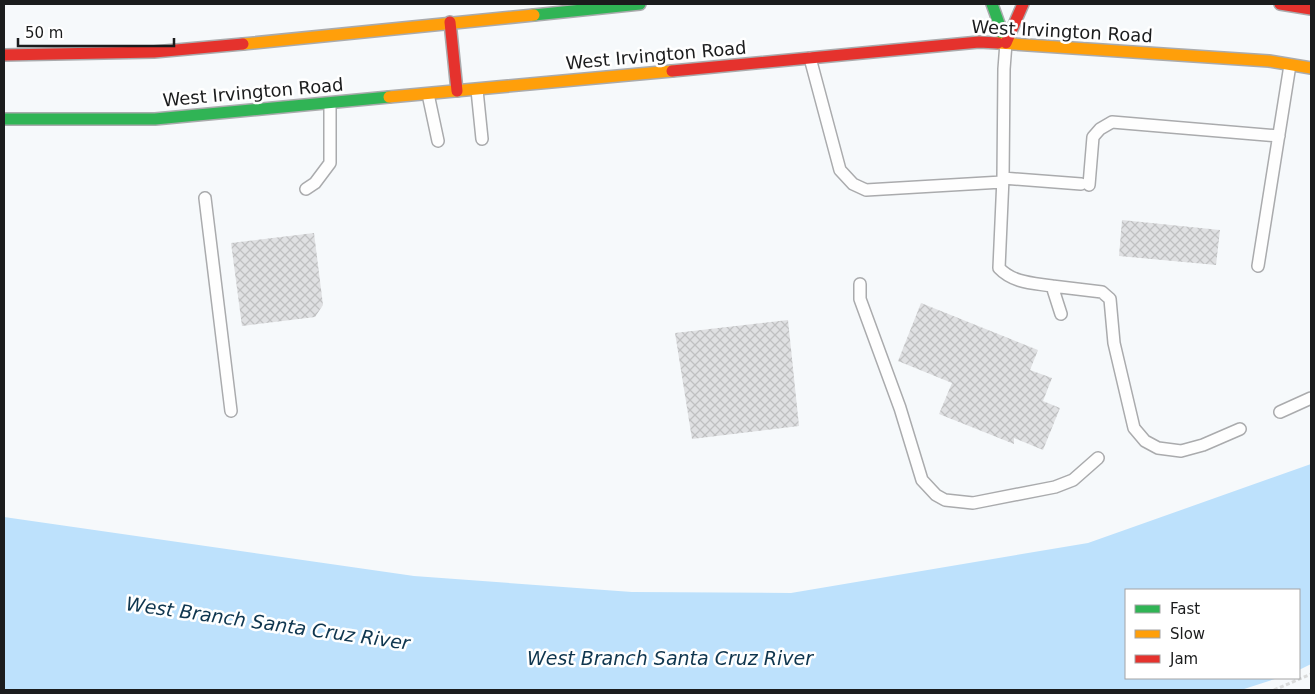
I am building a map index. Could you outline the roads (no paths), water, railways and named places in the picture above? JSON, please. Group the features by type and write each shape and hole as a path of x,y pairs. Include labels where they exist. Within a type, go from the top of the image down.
{"main road":[{"path":"4,55 154,52 295,40 450,22 640,4"},
{"path":"992,4 1006,43"},
{"path":"1006,43 1023,4"},
{"path":"1280,4 1311,9"},
{"path":"450,22 457,91"},
{"name":"West Irvington Road","path":"4,119 155,119 979,42 1269,61 1311,68"}],"lane":[{"path":"1006,43 999,268 1005,274 1020,281 1102,292 1110,299 1114,344 1134,428 1145,441 1158,448 1181,451 1204,446 1240,429"},
{"path":"810,58 840,170 853,184 866,190 1003,180 1085,185 1093,137 1100,129 1112,122 1279,136"},
{"path":"1258,266 1290,65"},
{"path":"477,90 482,139"},
{"path":"428,94 438,141"},
{"path":"306,189 315,183 330,163 330,103"},
{"path":"205,198 231,411"},
{"path":"860,284 860,300 900,408 922,480 936,495 945,500 973,503 1056,487 1073,480 1098,458"},
{"path":"1052,286 1061,314"},
{"path":"1280,412 1311,398"}],"water":[{"name":"West Branch Santa Cruz River","path":"1311,464 1311,664 1300,670 1300,589 1125,589 1125,679 1275,679 1241,690 4,690 4,517 414,576 632,592 791,593 1088,543"}]}
